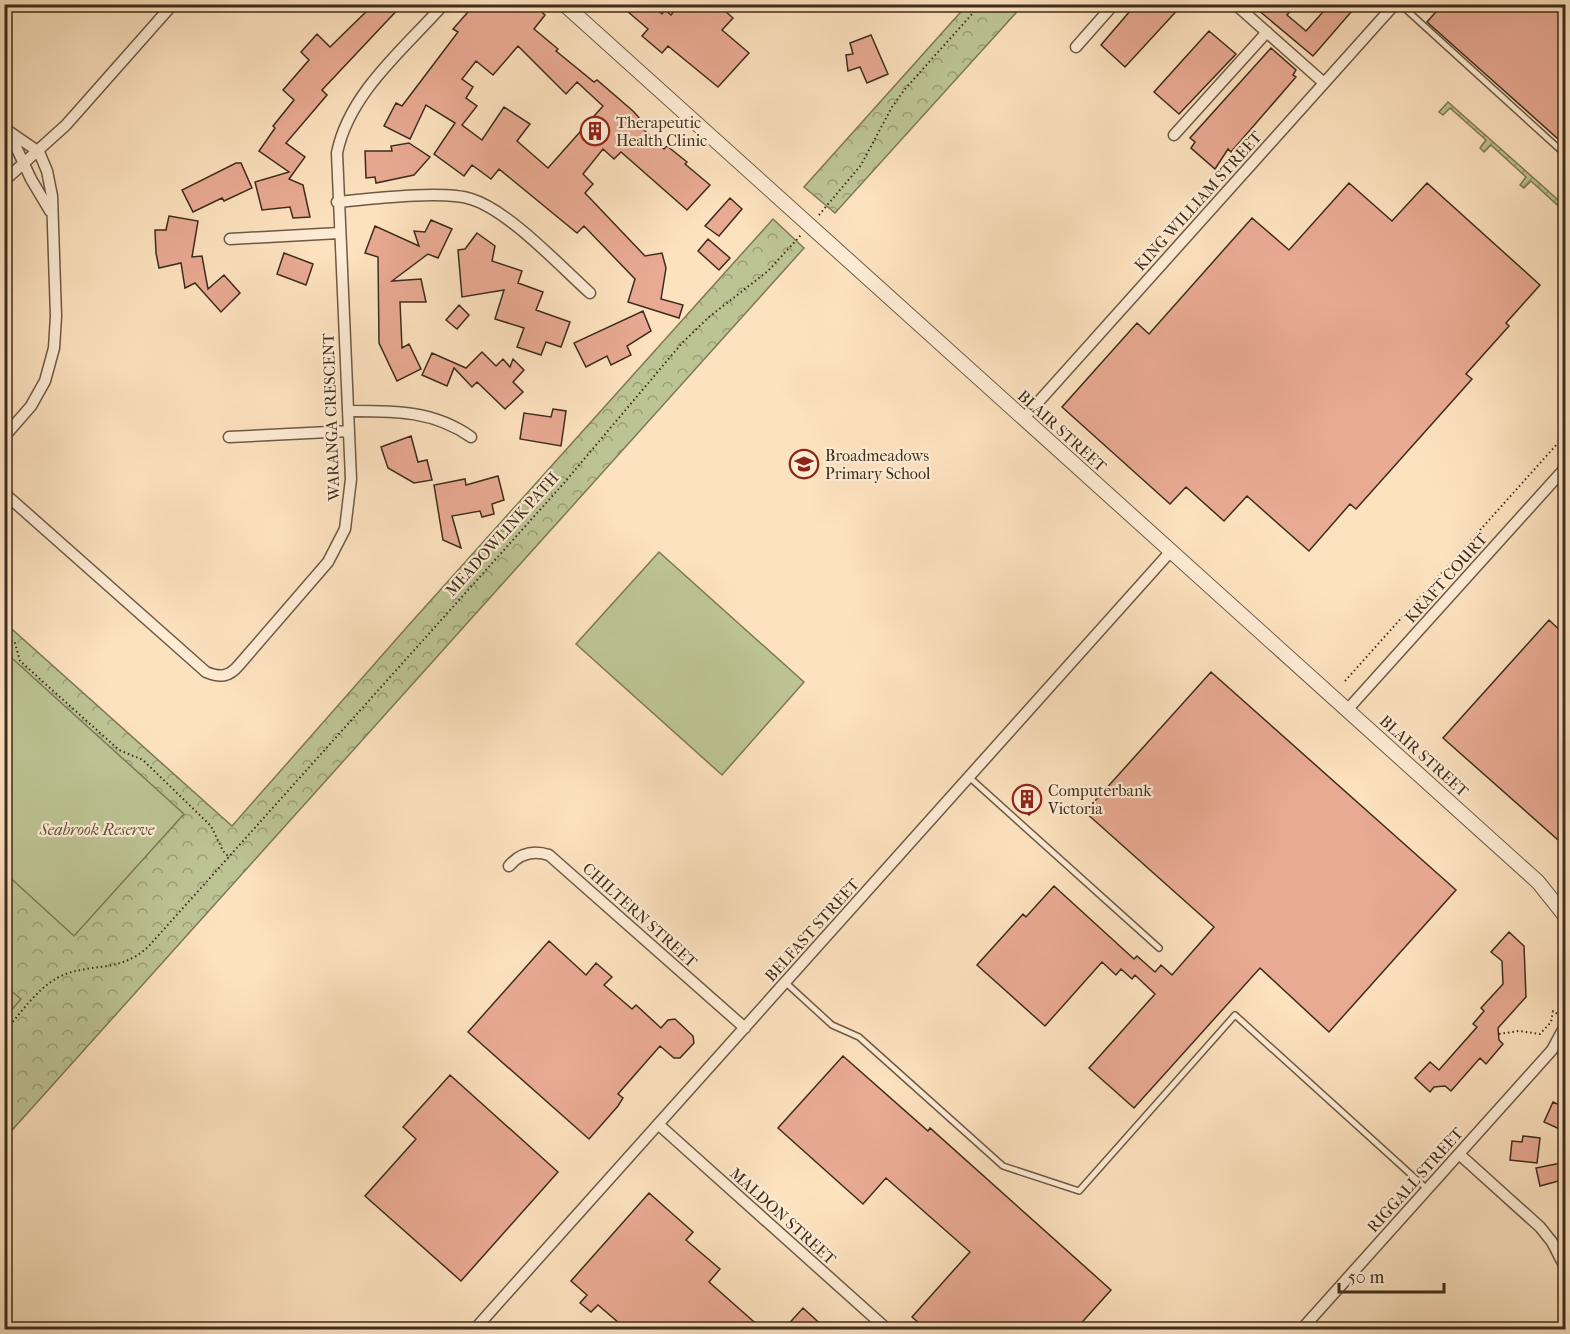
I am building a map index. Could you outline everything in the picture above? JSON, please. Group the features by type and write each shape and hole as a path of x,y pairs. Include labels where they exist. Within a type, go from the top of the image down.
{"street":[{"path":"4,181 39,152 66,125 173,4"},
{"name":"WARANGA CRESCENT","path":"4,492 199,666 214,676 234,672 309,588 337,547 345,529 351,497 337,202 337,153 347,118 375,81 444,4"},
{"name":"BLAIR STREET","path":"564,4 1538,882 1566,917"},
{"path":"1076,47 1114,4"},
{"name":"KING WILLIAM STREET","path":"1024,418 1395,4"},
{"path":"1236,5 1324,83"},
{"path":"1174,135 1267,32"},
{"path":"4,437 38,394 45,381 54,348 56,316 50,211 51,185 39,152 7,130"},
{"path":"7,130 50,211"},
{"path":"337,202 431,197 471,199 504,216 590,293"},
{"path":"230,239 339,233"},
{"path":"348,411 395,411 431,416 458,428 471,437"},
{"path":"229,437 349,431"},
{"name":"KRAFT COURT","path":"1348,709 1566,466"},
{"name":"BELFAST STREET","path":"474,1329 1171,551"},
{"name":"CHILTERN STREET","path":"509,866 522,855 530,852 549,855 745,1028"},
{"name":"BLAIR STREET","path":"1538,882 1566,900"},
{"name":"RIGGALL STREET","path":"1552,1050 1563,1020"},
{"name":"RIGGALL STREET","path":"1301,1329 1552,1050 1566,1042"},
{"name":"MALDON STREET","path":"658,1124 888,1329"},
{"path":"1459,1154 1540,1227 1552,1242 1566,1269"}],"lane":[{"path":"1400,4 1566,155"},
{"path":"969,777 1159,948"},
{"path":"785,982 832,1025 859,1037 1003,1167 1079,1191 1235,1015 1427,1190"}],"path":[{"name":"MEADOWLINK PATH","path":"4,1032 41,991 56,979 73,972 118,965 141,953 575,471 634,397 682,343 709,317 768,271 810,225 861,165 892,107 905,89 981,4"},
{"path":"1345,681 1566,434"},
{"path":"4,634 15,643 20,661 119,750 143,760 211,826 223,851 229,857"},
{"path":"1499,1034 1519,1031 1540,1034 1551,1023 1553,1011 1563,1020"}],"green space":[{"path":"967,5 1023,5 835,213 804,187"},
{"path":"1448,102 1565,206 1565,212 1531,181 1524,188 1520,185 1526,177 1491,145 1484,152 1480,148 1486,140 1450,108 1443,115 1439,112"},
{"name":"Seabrook Reserve","path":"773,219 804,248 5,1138 5,623 232,826"},
{"path":"659,552 804,682 722,775 576,644"},
{"name":"Seabrook Reserve","path":"4,651 184,814 74,936 5,873"},
{"path":"4,985 21,999 5,1017 4,1017"}],"building":[{"path":"374,4 403,4 322,90 327,95 286,143 305,157 289,179 303,185 310,217 293,218 290,207 262,210 255,182 289,172 259,151 275,128 273,126 294,100 283,90 309,60 301,52 317,34 330,47"},
{"path":"475,4 533,4 545,15 534,29 558,49 556,51 594,82 597,80 633,111 643,122 640,126 664,149 667,146 687,162 685,164 710,185 687,210 621,152 614,159 603,149 583,174 593,184 585,193 645,256 662,253 666,268 661,299 683,305 679,318 628,302 635,279 584,226 577,233 499,169 491,179 472,165 464,176 434,154 455,123 426,105 410,139 384,126 396,103 402,106 458,32 453,29","holes":["518,46 566,94 577,82 603,106 548,168 517,141 530,124 504,107 482,140 462,125 477,106 466,98 473,87 462,79 476,61 493,75"]},
{"path":"619,4 651,4 662,14 665,10 671,15 680,4 717,4 733,18 722,30 749,53 718,87 668,46 662,53 642,36 648,29"},
{"path":"1136,4 1183,4 1125,67 1101,45"},
{"path":"1251,4 1296,4 1287,15 1306,31 1330,4 1358,4 1313,56"},
{"path":"1443,4 1566,4 1566,146 1427,22"},
{"path":"1209,31 1236,54 1179,114 1154,92"},
{"path":"871,35 888,74 867,83 860,67 848,71 846,55 853,54 850,43"},
{"path":"1271,48 1296,70 1293,75 1296,77 1231,152 1228,149 1215,169 1191,148 1195,142 1190,138"},
{"path":"409,143 430,157 414,175 376,183 375,177 366,178 365,151 392,151 391,146"},
{"path":"236,163 241,163 252,188 224,201 222,198 193,212 182,190"},
{"path":"1349,183 1392,221 1427,183 1540,285 1506,323 1509,326 1466,374 1472,379 1356,509 1350,504 1309,551 1247,496 1224,521 1186,487 1170,504 1062,407 1137,323 1149,334 1252,218 1289,250"},
{"path":"730,198 742,209 719,236 705,226"},
{"path":"169,216 198,221 192,257 202,256 208,289 224,275 240,293 221,312 195,283 185,288 181,263 159,268 155,230 166,230"},
{"path":"431,220 452,229 438,258 428,254 392,281 421,279 426,302 400,302 402,348 409,344 421,369 397,381 379,343 378,257 365,253 375,226 419,246 414,231 425,232"},
{"path":"477,233 495,246 492,261 522,271 518,283 543,292 536,310 570,322 561,347 546,342 541,355 517,347 524,328 495,319 504,290 462,297 458,250 465,249"},
{"path":"708,239 730,258 719,270 698,251"},
{"path":"284,253 313,264 306,285 277,274"},
{"path":"459,305 469,315 457,329 446,320"},
{"path":"643,311 651,331 627,346 631,355 611,365 607,356 586,367 574,343"},
{"path":"482,352 496,366 503,359 510,367 513,359 524,370 513,382 523,392 505,409 477,382 472,387 454,368 447,386 422,375 432,353 466,368"},
{"path":"553,409 566,411 561,446 520,439 524,413 551,417"},
{"path":"411,436 418,462 427,460 432,480 414,483 388,468 381,447"},
{"path":"498,476 504,500 492,504 494,514 482,517 480,511 452,516 461,548 443,540 434,485 465,479 466,485"},
{"path":"1549,620 1566,636 1566,847 1443,738"},
{"path":"1211,672 1456,890 1329,1032 1260,968 1134,1108 1089,1068 1155,994 1135,975 1132,979 1121,969 1116,975 1102,962 1045,1026 977,965 1023,914 1026,917 1054,886 1134,959 1137,956 1155,972 1161,965 1172,975 1214,927 1085,812"},
{"name":"Computerbank Victoria","path":"1027,793 1039,805 1029,815 1017,804"},
{"path":"1509,932 1524,946 1526,997 1498,1028 1499,1040 1503,1044 1486,1064 1480,1058 1451,1091 1445,1086 1434,1087 1430,1092 1415,1078 1430,1062 1439,1070 1477,1027 1473,1024 1484,1011 1481,1008 1503,984 1502,961 1491,952"},
{"path":"549,941 586,975 596,963 612,977 604,985 632,1009 636,1005 661,1028 668,1020 675,1019 693,1036 694,1043 680,1058 674,1058 660,1046 618,1094 623,1098 618,1106 589,1139 468,1032"},
{"path":"843,1056 928,1131 930,1128 1111,1290 1076,1329 926,1329 912,1317 970,1252 886,1178 863,1204 778,1128"},
{"path":"450,1075 558,1172 461,1281 365,1196 416,1139 403,1127"},
{"path":"1553,1102 1566,1108 1566,1132 1544,1122"},
{"path":"1523,1136 1540,1138 1537,1163 1510,1160 1512,1141 1522,1142"},
{"path":"1566,1162 1566,1179 1540,1186 1536,1168"},
{"path":"649,1193 693,1232 686,1240 720,1269 709,1282 762,1329 626,1329 598,1305 591,1312 580,1303 587,1295 571,1281"},
{"path":"803,1308 826,1329 784,1329"}],"place":[{"name":"Therapeutic Health Clinic","path":"595,131"},
{"name":"Broadmeadows Primary School","path":"804,464"},
{"name":"Computerbank Victoria","path":"1027,799"}]}
